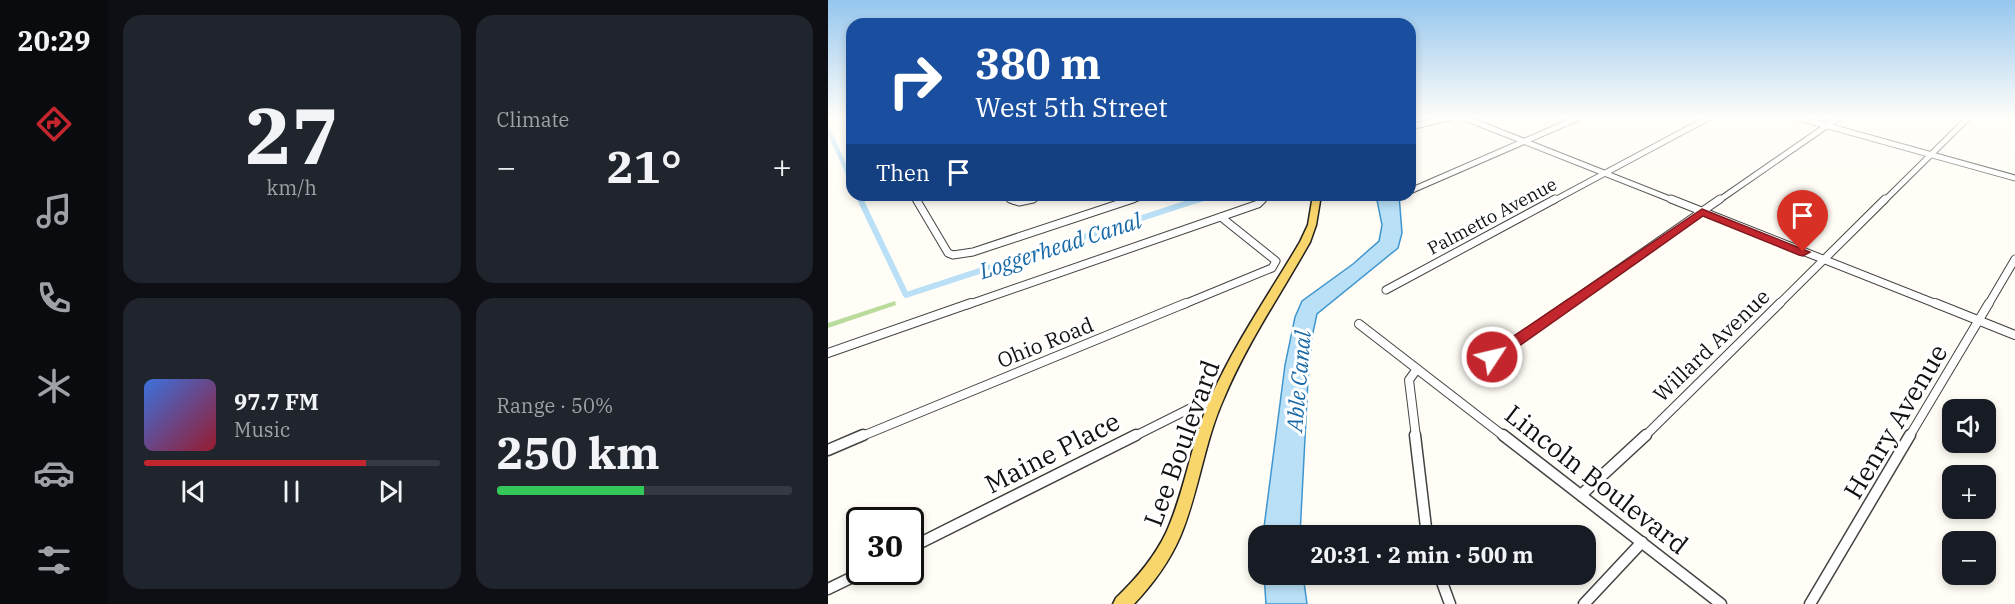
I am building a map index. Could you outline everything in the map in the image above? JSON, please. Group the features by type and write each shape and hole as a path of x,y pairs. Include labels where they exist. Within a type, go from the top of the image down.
{"main road":[{"name":"Lee Boulevard","path":"1122,604 1158,560 1172,536 1182,510 1196,454 1216,400 1241,350 1305,242 1314,216 1316,201"}],"street":[{"path":"1416,189 1514,146"},
{"path":"1534,146 2015,335"},
{"name":"Palmetto Avenue","path":"1386,290 1656,146"},
{"path":"1492,357 1798,146"},
{"path":"1899,146 2015,178"},
{"name":"Willard Avenue","path":"1581,495 1940,146"},
{"path":"917,201 948,253 954,255 973,252 1128,201"},
{"path":"828,353 1221,217 1257,201"},
{"name":"Ohio Road","path":"828,450 1258,274 1275,265 1273,258 1221,217"},
{"name":"Henry Avenue","path":"1810,604 2015,259"},
{"name":"Lincoln Boulevard","path":"1359,324 1721,604"},
{"path":"1417,369 1409,380 1426,525"},
{"name":"Maine Place","path":"924,541 1191,408 1216,400"},
{"path":"1584,604 1642,542"},
{"path":"828,589 846,580"},
{"path":"1443,585 1450,604"}],"green space":[{"path":"895,301 896,305 828,328 828,323"}],"water":[{"name":"Able Canal","path":"1377,201 1399,201 1402,233 1398,248 1317,314 1312,337 1308,380 1301,525 1264,525 1285,365 1295,317 1302,301 1353,264 1379,241 1382,225"},
{"path":"1265,585 1304,585 1307,604 1266,604"}],"waterway":[{"path":"836,146 846,169"},
{"name":"Loggerhead Canal","path":"861,201 906,295 1194,201"}],"route":[{"path":"1492,357 1702,212 1803,252"}]}
